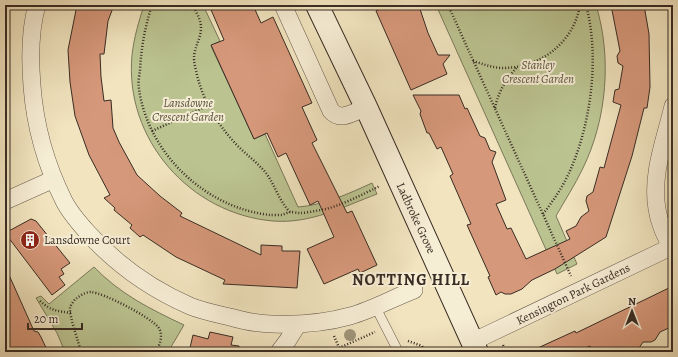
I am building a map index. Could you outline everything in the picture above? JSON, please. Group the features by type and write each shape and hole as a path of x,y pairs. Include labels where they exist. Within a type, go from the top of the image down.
{"main road":[{"name":"Ladbroke Grove","path":"317,5 366,107 474,347"}],"street":[{"path":"37,5 32,47 31,73 33,105 38,133 54,179 65,202 79,223 118,263 168,295 191,306 247,321 271,324 298,324 326,321 351,315 414,290"},
{"path":"283,5 331,111 335,115 342,116 366,107"},
{"path":"672,246 662,230 657,210 655,181 673,106"},
{"path":"5,201 54,179"},
{"name":"Kensington Park Gardens","path":"474,347 579,291 672,246"},
{"path":"279,352 298,324"}],"lane":[{"path":"375,306 397,349"}],"path":[{"path":"152,5 140,56 139,88 143,108 152,131 167,156 196,184 224,202 243,209 270,215 282,215 290,212 300,213 322,210 347,201 398,178"},
{"path":"192,5 199,18 201,27 194,53 194,65 207,106 219,124 236,144 266,174 285,207 290,212"},
{"path":"448,5 579,291"},
{"path":"473,61 502,68 517,67 547,56 568,36 580,5"},
{"path":"543,214 556,196 569,173 584,134 590,97 592,62 589,18 586,5"},
{"path":"495,109 496,100 501,88 517,67"},
{"path":"152,131 207,106"},
{"path":"81,352 70,307 80,295 90,292 114,299 151,321 159,328 161,337 159,346 155,352"},
{"path":"40,301 54,311 71,313"}],"green space":[{"name":"Lansdowne Crescent Garden","path":"144,5 203,5 220,41 211,46 254,139 265,134 298,207 327,201 372,183 377,194 326,214 300,220 273,221 243,215 215,204 190,188 168,167 151,143 139,115 132,86 132,55 135,35"},
{"name":"Stanley Crescent Garden","path":"436,5 596,5 604,46 605,67 602,109 591,149 580,174 556,216 577,264 557,274"},
{"path":"94,267 104,277 125,293 147,307 184,325 168,352 65,352 57,333 36,298 41,296 49,304"}],"building":[{"path":"77,5 114,5 108,21 104,54 100,54 104,101 111,100 113,128 137,175 160,196 182,213 180,216 261,255 261,245 282,246 282,251 300,251 297,288 223,284 225,280 176,257 143,235 140,237 130,228 132,225 114,210 115,208 104,198 110,195 89,155 75,116 70,82 68,50"},
{"path":"209,5 253,5 261,23 273,17 312,103 302,107 317,140 312,143 347,213 352,211 377,265 360,273 358,269 324,284 307,249 334,237 318,201 310,205 286,153 278,157 267,133 254,139 211,45 224,40"},
{"path":"388,5 419,6 428,33 438,55 450,55 443,64 447,74 411,90 376,11"},
{"path":"611,5 644,5 649,34 650,87 647,108 644,108 632,156 606,237 555,269 532,280 522,289 511,294 501,292 496,295 488,277 490,276 467,225 471,224 450,176 453,174 441,147 437,149 429,133 427,133 420,114 421,111 413,95 459,95 480,136 485,138 490,150 496,152 492,162 506,200 496,204 507,229 511,228 526,259 570,239 566,231 576,226 581,217 589,211 586,201 587,196 593,192 600,167 604,168 621,105 613,102 615,90 619,89 623,66 618,63 617,56 620,51"},
{"path":"31,219 36,221 70,263 61,269 64,274 59,277 65,285 52,295 5,233"},
{"path":"5,266 34,331 38,332 48,352 5,352"},
{"path":"673,286 673,326 660,332 655,340 651,342 643,342 637,351 593,352 590,346 577,352 529,352 575,331 576,333"},
{"path":"210,332 233,337 231,345 239,346 239,352 189,352 193,335 208,339"}],"place":[{"name":"Lansdowne Court","path":"30,240"}],"district":[{"name":"NOTTING HILL","path":"411,279"}]}
